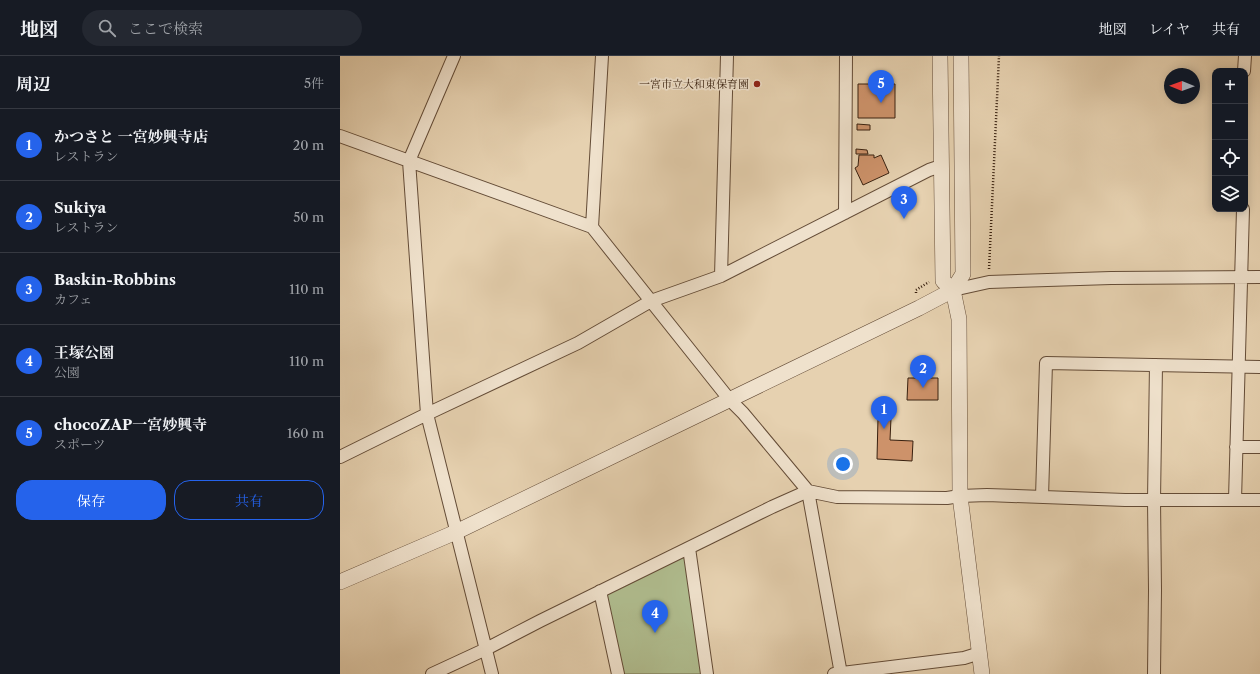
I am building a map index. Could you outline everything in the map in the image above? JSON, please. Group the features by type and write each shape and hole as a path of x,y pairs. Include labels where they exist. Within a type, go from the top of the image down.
{"street":[{"path":"454,56 409,161 427,414 492,674"},
{"path":"592,227 602,56"},
{"path":"721,276 727,56"},
{"path":"845,213 846,56"},
{"path":"940,56 943,281 953,290 959,319 960,496 982,674"},
{"path":"953,290 963,274 961,56"},
{"path":"1244,68 1245,56"},
{"path":"340,136 592,227 729,399 743,413 808,491 838,673 964,658 980,653"},
{"path":"340,457 578,343 651,301 721,276 929,170 941,166"},
{"path":"1235,500 1243,212"},
{"path":"340,582 456,532 905,315 953,290 989,282 1111,278 1260,277"},
{"path":"1042,497 1046,363 1260,367"},
{"path":"1154,674 1156,365"},
{"path":"1236,447 1260,447"},
{"path":"432,674 808,491 837,498 947,498 987,495 1154,500 1260,500"},
{"path":"689,548 707,674"},
{"path":"600,591 618,674"}],"path":[{"path":"989,282 999,56"}],"green space":[{"path":"685,556 703,674 623,674 605,593"}],"building":[{"path":"858,84 895,84 895,118 858,118"},
{"path":"857,124 870,125 870,130 857,130"},
{"path":"856,149 867,150 868,154 856,154"},
{"path":"859,155 874,155 874,158 881,155 889,173 863,185 855,168 858,166"},
{"path":"908,378 938,378 938,400 907,400"},
{"path":"878,418 891,418 890,440 913,441 912,461 877,459"}],"place":[{"name":"一宮市立大和東保育園","path":"757,84"},
{"name":"chocoZAP一宮妙興寺","path":"881,103"},
{"name":"Baskin-Robbins","path":"904,219"},
{"name":"Sukiya","path":"923,388"},
{"name":"かつさと 一宮妙興寺店","path":"884,429"},
{"name":"王塚公園","path":"655,633"}]}
